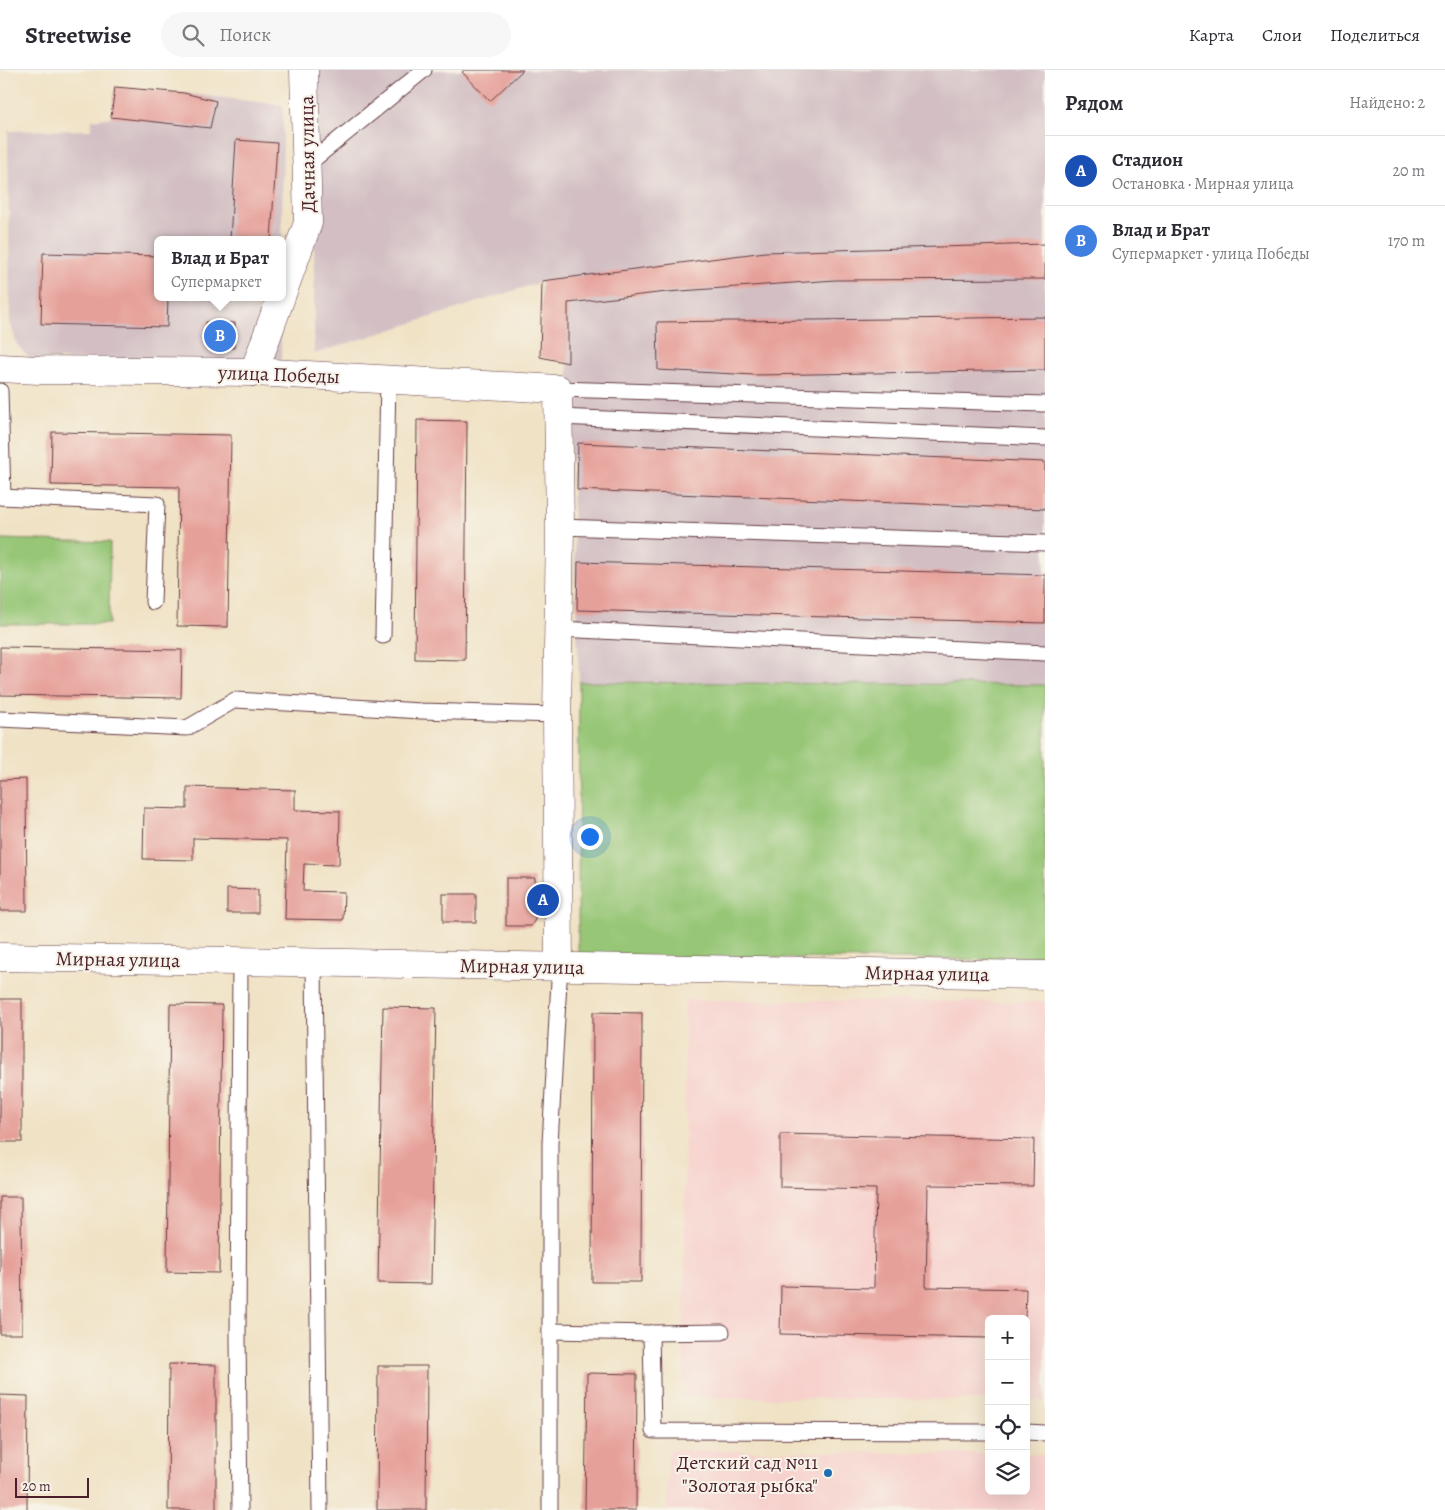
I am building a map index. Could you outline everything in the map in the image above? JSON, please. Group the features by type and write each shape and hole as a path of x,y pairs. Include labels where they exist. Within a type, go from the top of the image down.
{"street":[{"name":"Дачная улица","path":"286,283 308,223 304,70"},
{"path":"254,372 280,301"},
{"name":"улица Победы","path":"0,368 254,372 558,389"},
{"path":"558,389 560,527 557,715 559,966"},
{"name":"Мирная улица","path":"0,956 1045,975"}],"lane":[{"path":"307,165 424,70"},
{"path":"383,636 388,379"},
{"path":"558,389 1045,404"},
{"path":"0,391 1,497 157,504 154,602"},
{"path":"559,417 1045,438"},
{"path":"560,527 1045,543"},
{"path":"559,629 1045,653"},
{"path":"0,719 187,728 235,700 420,711 557,715"},
{"path":"240,961 238,1328 240,1510"},
{"path":"314,962 320,1510"},
{"path":"550,1510 550,1144 559,966"},
{"path":"550,1331 722,1332"},
{"path":"651,1333 653,1431 985,1432"},
{"path":"1030,1432 1045,1433"}],"shaded area":[{"path":"315,70 1045,70 1045,685 579,682 568,363 540,357 541,282 314,354"},
{"path":"115,87 283,105 282,236 154,236 154,301 281,301 281,362 30,359 17,345 10,322 8,131 91,130 92,120 111,117"},
{"path":"685,1000 1045,1002 1045,1401 1030,1400 1030,1315 985,1315 985,1400 684,1397"},
{"name":"Детский сад №11 \"Золотая рыбка\"","path":"668,1450 985,1454 985,1495 1030,1495 1030,1454 1045,1455 1045,1510 667,1510"}],"green space":[{"path":"0,539 110,542 109,624 0,624"},
{"path":"579,682 1045,685 1045,960 578,957"}],"building":[{"path":"464,70 523,70 490,101 462,72"},
{"path":"115,87 184,93 216,101 210,128 111,117"},
{"path":"236,140 277,143 271,236 230,236"},
{"path":"1045,244 1045,279 835,280 667,292 568,303 568,363 540,357 542,281 765,252"},
{"path":"43,253 154,256 154,301 168,301 167,327 41,324"},
{"path":"1045,317 1045,370 755,375 658,370 657,322"},
{"path":"206,322 235,323 234,348 206,348"},
{"path":"417,420 467,421 465,660 415,659"},
{"path":"52,432 231,435 228,627 177,626 179,487 51,485"},
{"path":"578,443 1045,462 1045,509 577,490"},
{"path":"578,562 1045,575 1045,623 577,610"},
{"path":"0,647 182,650 181,698 0,695"},
{"path":"26,779 27,911 0,911 0,780"},
{"path":"187,787 295,790 295,810 340,811 339,865 304,864 303,891 344,892 343,920 285,919 287,840 193,838 193,860 143,859 144,808 187,809"},
{"path":"506,878 535,878 535,920 531,926 506,926"},
{"path":"227,889 258,890 258,913 227,913"},
{"path":"443,894 476,894 476,922 443,922"},
{"path":"0,999 22,999 22,1142 0,1142"},
{"path":"170,1004 222,1005 219,1273 167,1272"},
{"path":"383,1007 436,1008 431,1284 378,1283"},
{"path":"593,1012 642,1013 641,1282 592,1282"},
{"path":"780,1134 1034,1139 1033,1186 928,1185 926,1287 1026,1289 1025,1315 985,1315 985,1338 780,1334 781,1286 874,1288 876,1189 780,1187"},
{"path":"0,1197 21,1197 22,1334 0,1334"},
{"path":"169,1364 216,1365 216,1510 168,1510"},
{"path":"378,1366 427,1366 426,1510 377,1510"},
{"path":"587,1373 637,1374 636,1510 585,1510"},
{"path":"0,1395 28,1396 27,1510 0,1510"}],"place":[{"name":"Влад и Брат","path":"220,336"},
{"name":"Стадион","path":"543,900"},
{"name":"Детский сад №11 \"Золотая рыбка\"","path":"828,1473"}]}
